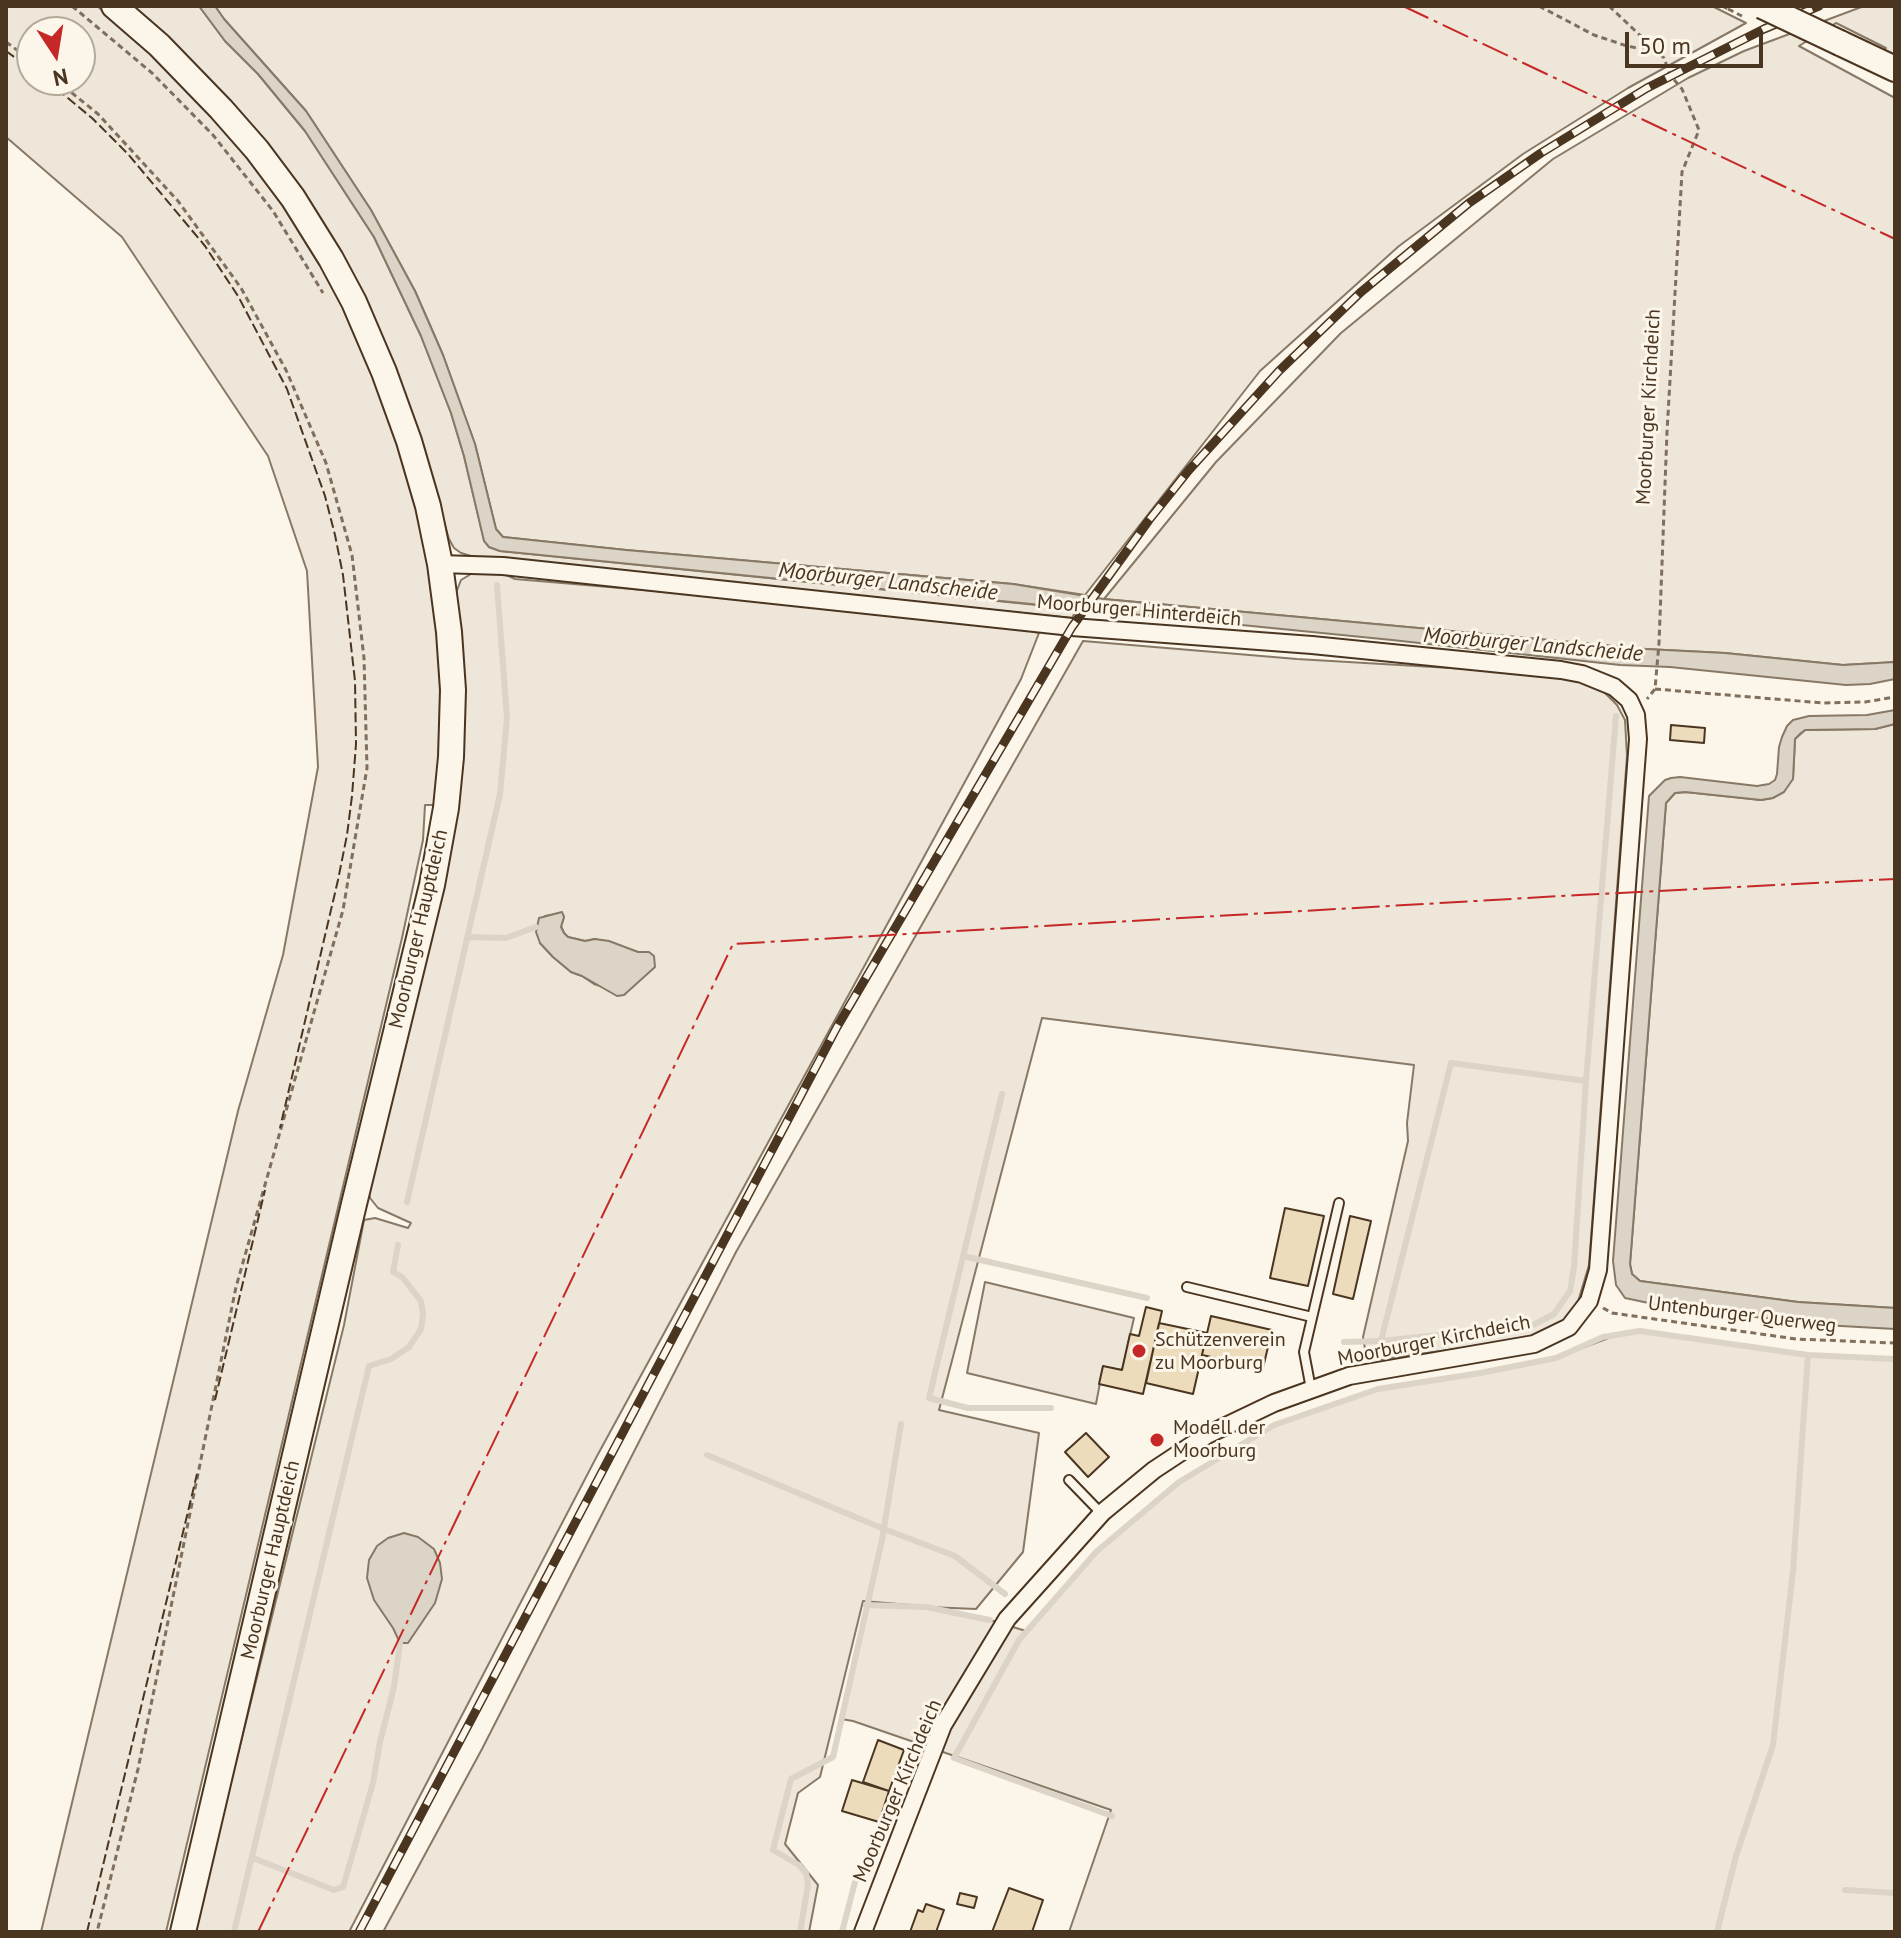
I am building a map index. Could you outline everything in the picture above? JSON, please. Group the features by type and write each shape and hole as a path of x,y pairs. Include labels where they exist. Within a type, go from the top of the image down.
{"main road":[{"name":"Moorburger Hauptdeich","path":"114,6 159,45 257,150 293,198 354,302 384,372 428,506 440,564 453,690 451,757 441,838 183,1932"},
{"path":"1762,6 1895,69"}],"street":[{"name":"Moorburger Hinterdeich","path":"440,564 503,566 1072,627 1312,645 1561,670 1608,684 1633,706"},
{"name":"Moorburger Kirchdeich","path":"863,1932 943,1725 1007,1619 1102,1514 1154,1470 1207,1435 1274,1403 1349,1376 1534,1344 1569,1327 1589,1301 1598,1270 1638,739 1633,706"}],"lane":[{"path":"1311,1390 1304,1352 1339,1203"},
{"path":"1187,1287 1312,1317"},
{"path":"1069,1480 1102,1514"}],"path":[{"path":"72,6 152,73 213,135 273,211 325,297"},
{"path":"1539,6 1594,35 1660,54"},
{"path":"1609,6 1660,54"},
{"path":"1722,6 1728,9"},
{"name":"Moorburger Kirchdeich","path":"1660,54 1666,61 1670,75 1682,89 1699,130 1682,172 1655,689 1823,703 1865,702 1895,697"},
{"path":"76,96 98,114 178,201 241,288 286,370 326,463 352,555 364,658 367,768 343,910 236,1287 138,1769 97,1932"},
{"name":"Untenburger Querweg","path":"1589,1301 1612,1313 1796,1339 1895,1343"}],"shaded area":[{"path":"6,6 97,6 156,55 259,168 321,263 353,320 417,497 439,619 443,740 436,805 425,805 423,840 402,938 166,1932 41,1932 238,1111 283,955 318,767 307,571 268,456 122,237 6,137"},
{"path":"130,6 199,6 225,41 258,74 305,131 374,237 421,336 451,413 484,540 489,547 500,551 1077,609 1072,618 506,561 461,553 449,539 420,438 371,314"},
{"path":"215,6 1712,6 1746,23 1628,88 1523,154 1399,246 1260,371 1085,595 1013,584 503,537 496,529 475,444 443,355 415,291 371,210 306,111"},
{"path":"1864,6 1895,6 1895,56 1884,51 1886,48 1836,23 1799,46 1895,98 1895,662 1843,665 1104,599 1216,462 1341,333 1553,159 1688,78 1744,51"},
{"path":"483,571 502,573 515,579 983,619 1039,633 1021,679 597,1456 349,1932 194,1932 344,1325 364,1220 375,1218 408,1228 411,1223 378,1208 369,1194 455,824 463,757 465,700 456,593 461,580","holes":["562,913 561,926 568,937 585,941 595,939 638,952 634,984 625,994 594,984 571,972 540,943 545,916"]},
{"path":"1083,641 1297,659 1553,674 1588,681 1617,705 1625,720 1627,756 1589,1265 1577,1305 1564,1320 1550,1329 1525,1339 1377,1360 1365,1349 1363,1337 1408,1141 1407,1123 1414,1065 1042,1018 939,1410 1039,1433 1023,1552 976,1609 928,1607 1026,1631 1096,1552 1179,1482 1274,1425 1378,1389 1556,1358 1619,1334 1640,1331 1808,1355 1895,1359 1895,1932 1069,1932 1111,1810 841,1719 866,1607 922,1606 863,1601 820,1777 798,1793 785,1844 818,1885 809,1932 383,1932 482,1749 736,1252"},
{"path":"1895,724 1895,1308 1798,1302 1640,1281 1632,1274 1630,1264 1666,803 1675,793 1686,792 1761,800 1773,798 1793,779 1795,739 1805,730 1875,729"},
{"path":"985,1282 1134,1318 1122,1370 1103,1367 1096,1404 967,1373"}],"water":[{"name":"Moorburger Landscheide","path":"199,6 215,6 306,111 371,210 415,291 443,355 475,444 496,529 503,537 1013,584 1104,599 1646,649 1725,653 1843,665 1895,662 1895,679 1846,685 1670,667 1620,665 500,551 489,547 484,541 451,413 421,336 374,237 305,131 258,74 225,41"},
{"path":"1895,710 1895,724 1875,729 1805,730 1795,739 1793,779 1784,792 1773,798 1761,800 1685,792 1675,793 1666,803 1630,1264 1632,1274 1640,1281 1798,1302 1895,1308 1895,1329 1812,1327 1806,1323 1663,1306 1625,1298 1616,1285 1613,1261 1649,796 1665,780 1680,777 1757,786 1769,784 1777,774 1782,737 1793,720 1809,716 1867,715"},
{"path":"562,912 561,927 568,937 609,941 638,952 649,952 654,956 655,967 624,995 617,996 571,972 540,943 536,932 539,918"},
{"path":"404,1533 418,1537 434,1549 442,1579 435,1603 408,1643 400,1643 374,1600 367,1578 369,1560 377,1546 388,1538"}],"building":[{"path":"1671,725 1705,728 1704,743 1670,740"},
{"path":"1285,1208 1324,1216 1308,1286 1270,1278"},
{"path":"1350,1216 1371,1221 1353,1299 1333,1294"},
{"name":"Schützenverein zu Moorburg","path":"1146,1307 1162,1311 1143,1394 1099,1384 1103,1366 1122,1370 1130,1334 1139,1336"},
{"path":"1211,1316 1272,1330 1263,1368 1202,1355"},
{"path":"1159,1323 1207,1333 1193,1394 1146,1383"},
{"path":"1086,1433 1109,1457 1088,1477 1065,1452"},
{"path":"878,1740 904,1750 889,1791 863,1782"},
{"path":"852,1780 889,1791 879,1822 842,1811"},
{"path":"1009,1888 1043,1900 1032,1932 992,1932"},
{"path":"960,1893 977,1897 974,1908 957,1904"},
{"path":"926,1904 944,1910 936,1932 910,1932 918,1910 923,1912"}],"waterway":[{"path":"407,1202 500,794 507,718 497,585"},
{"path":"1586,1081 1451,1063 1381,1341 1533,1325 1554,1314 1570,1291 1616,716"},
{"path":"468,937 506,938 536,927"},
{"path":"1002,1094 929,1398 968,1408 1051,1408"},
{"path":"234,1932 369,1366 391,1359 409,1347 421,1329 421,1301 402,1277 393,1272 398,1245"},
{"path":"963,1256 1147,1298"},
{"path":"1112,1816 954,1758 1019,1640 1096,1552 1179,1482 1274,1425 1378,1389 1556,1358 1603,1337 1640,1331 1808,1355"},
{"path":"1344,1342 1381,1341"},
{"path":"1717,1932 1736,1856 1773,1745 1793,1571 1808,1355 1895,1359"},
{"path":"800,1932 808,1885 806,1873 799,1865 773,1850 791,1779 833,1757 882,1540 901,1424"},
{"path":"707,1455 955,1556 1005,1594"},
{"path":"866,1605 926,1607 990,1620"},
{"path":"253,1858 334,1890 343,1887 373,1783 394,1687 400,1643"},
{"path":"842,1932 855,1882"},
{"path":"1845,1890 1895,1893"}],"railway":[{"path":"359,1932 837,1027 1072,627 1149,520 1189,470 1279,371 1361,292 1469,203 1541,153 1647,88 1764,29 1819,6"}],"fence":[{"path":"6,51 16,58"},
{"path":"65,96 128,154 205,246 238,296 287,389 325,496 335,535 343,575 355,681 356,744 352,796 338,880 280,1128"},
{"path":"215,1400 265,1190"},
{"path":"87,1932 197,1474"}],"power":[{"path":"1403,6 1895,239"},
{"path":"258,1932 733,944 1895,879"}],"place":[{"name":"Schützenverein zu Moorburg","path":"1139,1351"},
{"name":"Modell der Moorburg","path":"1157,1440"}]}
